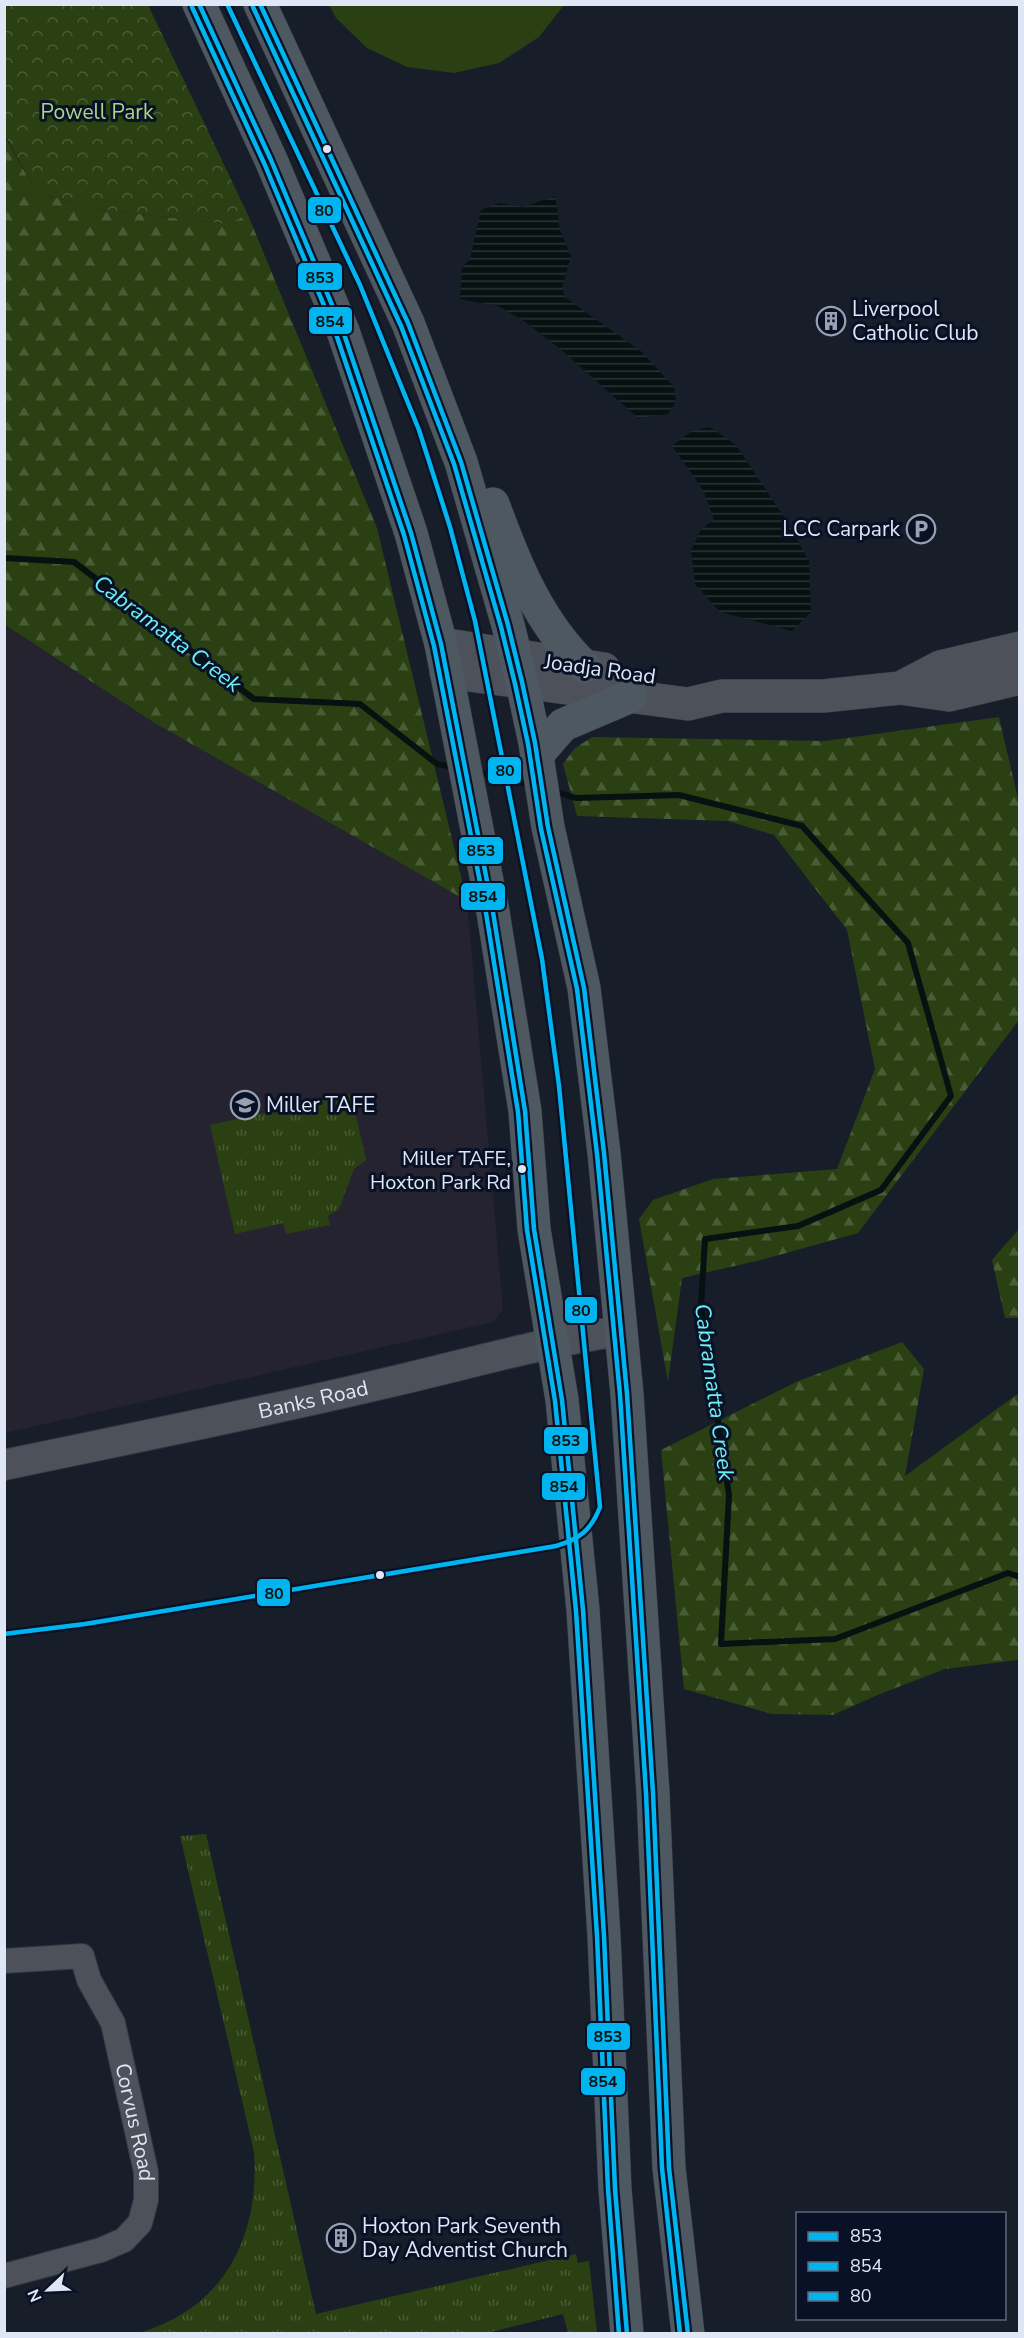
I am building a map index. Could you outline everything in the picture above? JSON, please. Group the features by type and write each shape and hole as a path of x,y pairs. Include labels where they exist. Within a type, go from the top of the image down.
{"main road":[{"path":"199,4 271,160 343,331 411,533 443,658 493,912 525,1111 534,1229 562,1400 583,1610 604,1936 615,2189 627,2334"},
{"path":"260,4 393,291 425,365 461,462 539,748 548,827 584,988 604,1153 621,1331 642,1613 669,2168 688,2334"},
{"path":"425,365 479,467 501,528 535,604 565,648 585,667"},
{"name":"Joadja Road","path":"900,688 940,667 1020,648"},
{"name":"Joadja Road","path":"443,658 518,669 631,696 688,704 722,696 824,696 900,688 949,695 1020,678"},
{"name":"Joadja Road","path":"518,669 585,667 687,681 722,696"},
{"path":"539,748 562,725 631,696"}],"street":[{"name":"Banks Road","path":"4,1465 386,1383 554,1343 621,1331"},
{"name":"Corvus Road","path":"4,1961 82,1956 89,1980 113,2023 146,2172 146,2200 140,2223 124,2240 101,2250 4,2276"}],"shaded area":[{"path":"555,196 560,230 571,256 562,288 565,297 642,352 674,387 676,402 668,414 638,418 559,348 524,321 498,306 460,299 462,268 470,259 481,210 499,203 523,207"},
{"path":"710,427 736,445 786,520 809,561 811,612 792,631 720,612 695,584 691,550 701,530 714,519 703,490 672,446 692,431"},
{"name":"Miller TAFE","path":"4,625 153,722 467,901 503,1310 493,1322 5,1433"}],"green space":[{"name":"Powell Park","path":"4,5 148,5 248,215 225,224 96,209 36,192 5,135"},
{"path":"25,5 53,5 30,15"},
{"path":"329,5 564,5 539,37 499,63 454,73 407,67 367,48 336,18"},
{"path":"4,135 36,192 96,209 225,224 248,215 377,528 467,901 153,722 5,625"},
{"path":"999,717 1019,803 1019,1020 858,1233 761,1260 682,1278 668,1382 639,1219 653,1200 713,1179 837,1169 875,1069 847,930 774,835 728,821 577,816 563,764 574,749 592,737 825,741"},
{"path":"351,1094 366,1160 354,1169 339,1209 328,1216 330,1225 286,1234 283,1223 235,1234 210,1125"},
{"path":"1019,1229 1019,1318 1005,1318 992,1260"},
{"path":"902,1342 924,1369 905,1476 1019,1395 1019,1660 945,1669 833,1715 772,1714 684,1689 661,1450 796,1382"},
{"path":"206,1834 316,2314 576,2254 578,2263 589,2261 597,2333 568,2333 563,2314 487,2333 139,2333 169,2322 194,2306 214,2287 231,2265 243,2240 251,2213 254,2152 180,1836"}],"waterway":[{"name":"Cabramatta Creek","path":"4,558 74,562 254,699 360,704 437,764 455,767"},
{"name":"Cabramatta Creek","path":"477,772 531,785"},
{"name":"Cabramatta Creek","path":"553,791 576,798 679,795 802,826 908,943 951,1096 881,1190 798,1226 705,1239 701,1306 729,1495 721,1644 835,1639 1008,1573 1020,1577"}],"transit line":[{"name":"853","path":"199,4 271,160 343,331 411,533 441,644 493,912 525,1111 534,1229 562,1400 583,1610 604,1936 615,2189 627,2334"},
{"name":"80","path":"4,1634 85,1624 556,1546 584,1532 593,1522 600,1507 559,1086 542,959 475,621 450,527 419,430 360,285 227,4"},
{"name":"853","path":"260,4 408,323 461,462 522,682 535,743 548,827 584,988 604,1153 627,1394 653,1793 669,2168 688,2334"},
{"name":"854","path":"192,7 264,163 336,334 404,535 434,646 486,913 518,1112 527,1230 555,1401 576,1611 597,1936 608,2189 619,2334"},
{"name":"854","path":"253,7 401,326 454,464 515,684 528,744 541,829 577,989 597,1154 620,1395 646,1793 662,2168 680,2334"}],"place":[{"name":"Liverpool Catholic Club","path":"831,321"},
{"name":"LCC Carpark","path":"921,529"},
{"name":"Miller TAFE","path":"245,1105"},
{"name":"Miller TAFE, Hoxton Park Rd","path":"522,1169"},
{"name":"Hoxton Park Seventh Day Adventist Church","path":"341,2238"}]}
